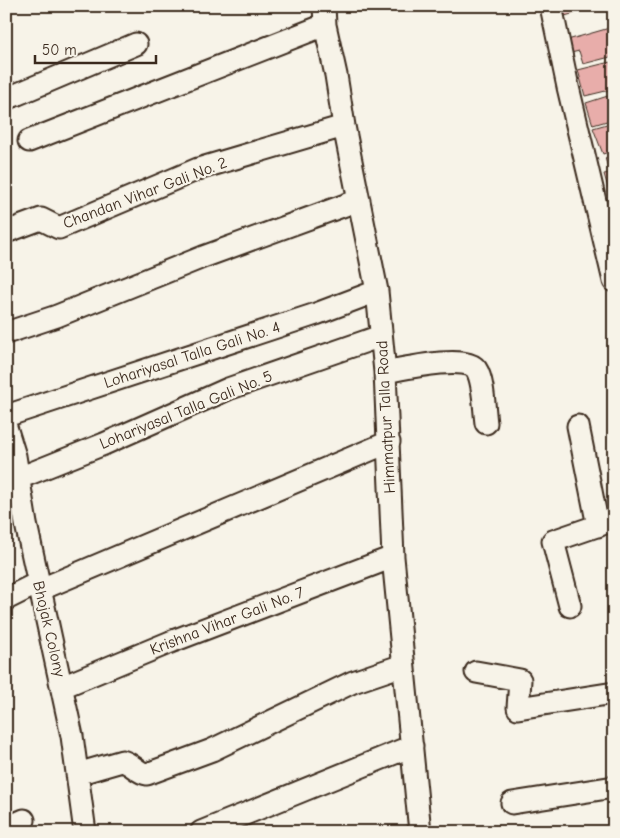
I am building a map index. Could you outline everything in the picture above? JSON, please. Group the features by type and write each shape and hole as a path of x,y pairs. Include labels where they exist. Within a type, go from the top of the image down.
{"street":[{"path":"551,6 568,87 614,281"},
{"path":"29,141 325,16"},
{"name":"Himmatpur Talla Road","path":"325,16 344,126 377,290 385,372 393,557 420,832"},
{"path":"6,99 136,44"},
{"name":"Chandan Vihar Gali No. 2","path":"6,232 40,219 60,228 198,169 344,126"},
{"path":"6,333 57,316 203,257 359,200"},
{"name":"Lohariyasal Talla Gali No. 4","path":"6,416 308,317 377,290"},
{"name":"Lohariyasal Talla Gali No. 5","path":"19,478 104,444 228,389 382,336"},
{"path":"385,372 430,363 467,364 475,367 480,375 486,423"},
{"name":"Bhojak Colony","path":"6,426 10,458 19,478 26,524 72,736 85,832"},
{"path":"570,606 552,541 606,523 578,426"},
{"path":"6,599 389,442"},
{"name":"Krishna Vihar Gali No. 7","path":"62,687 173,641 393,557"},
{"path":"77,774 122,761 127,762 141,774 147,774 212,750 247,734 289,711 353,682 403,664"},
{"path":"476,672 520,680 518,708 614,693"},
{"path":"201,832 412,746"},
{"path":"512,803 614,787"}],"building":[{"path":"563,6 598,6 565,16"},
{"path":"613,27 614,56 583,64 579,51 567,54 564,41"},
{"path":"610,62 614,75 614,89 585,96 578,70"},
{"path":"614,94 614,119 593,125 586,103"},
{"path":"614,122 614,150 603,154 593,128"},
{"path":"614,155 614,197 611,198 604,174 610,173 605,158"}]}
